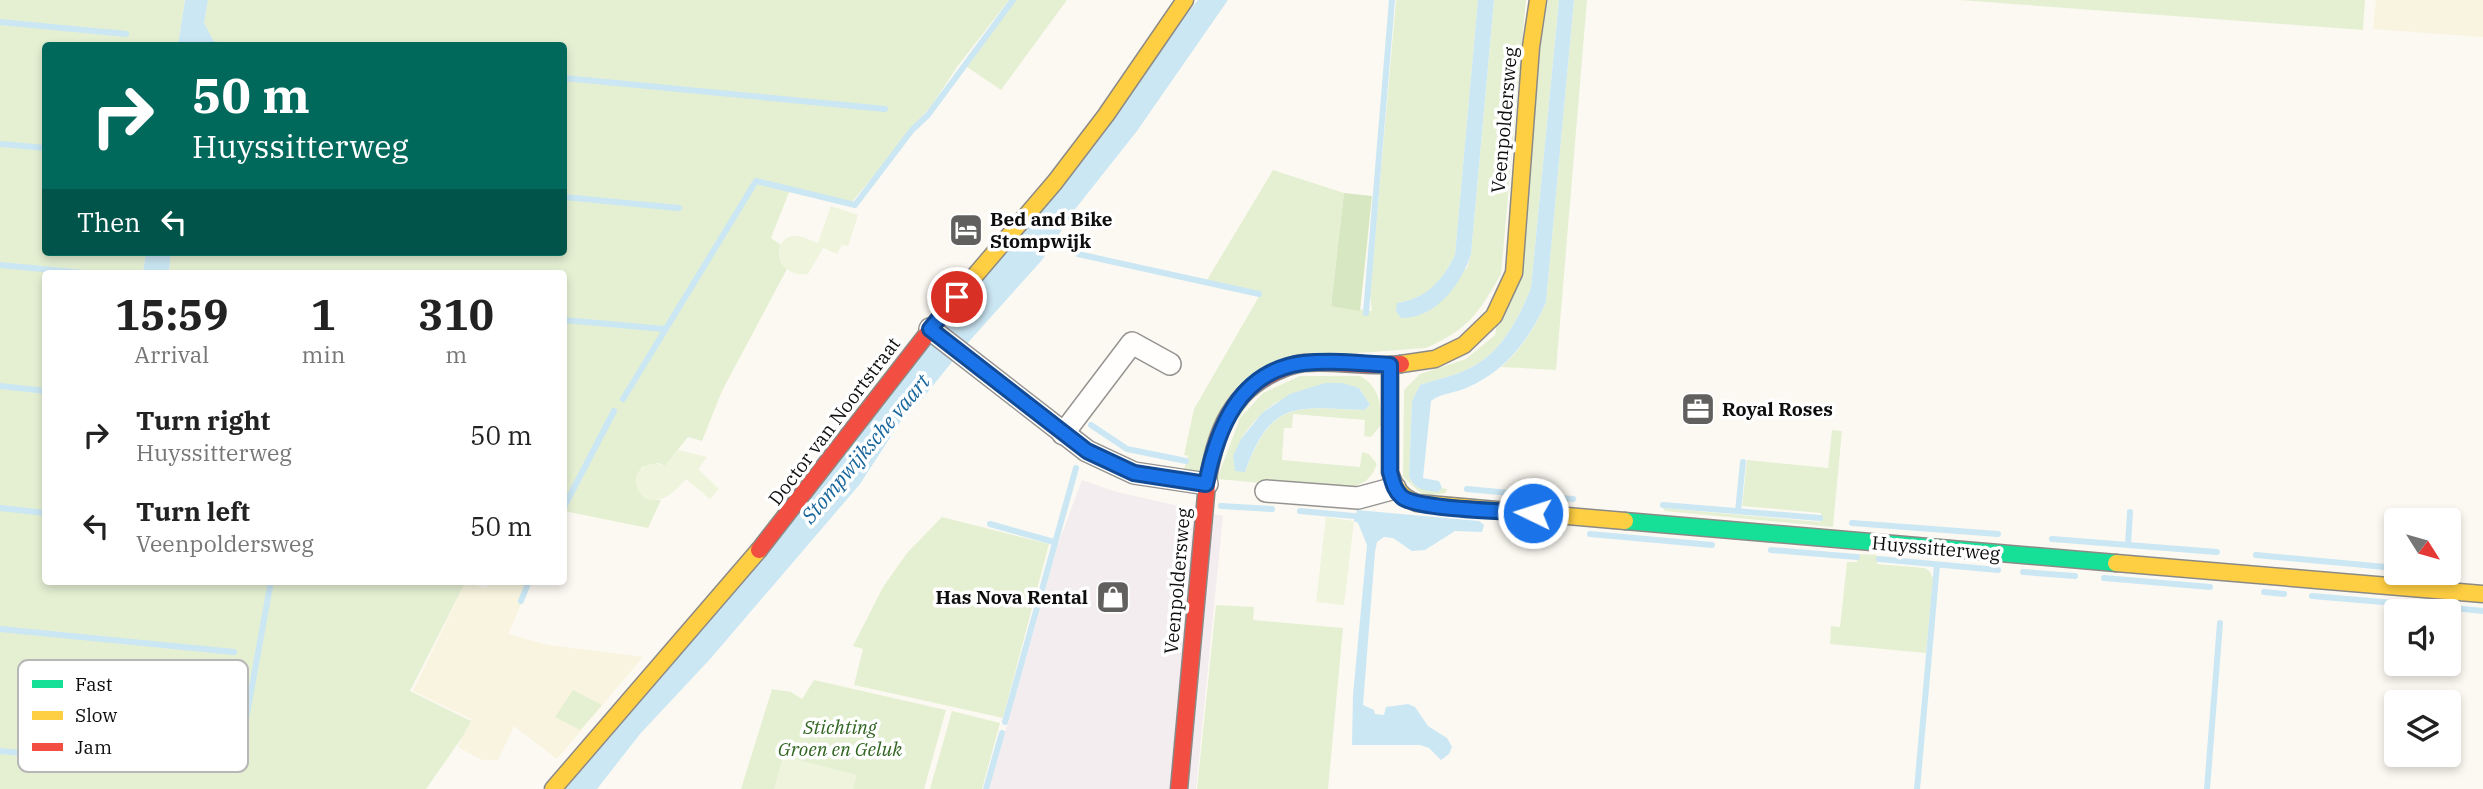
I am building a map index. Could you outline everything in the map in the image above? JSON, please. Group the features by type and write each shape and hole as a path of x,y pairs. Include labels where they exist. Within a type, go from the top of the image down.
{"street":[{"name":"Doctor van Noortstraat","path":"553,789 775,532 1055,182 1185,0"},
{"name":"Veenpoldersweg","path":"1179,789 1206,484 1212,452 1229,411 1257,382 1278,371 1301,363 1390,365 1435,359 1464,345 1494,316 1514,273 1531,47 1538,0"},
{"path":"934,333 1087,451 1134,473 1206,484"},
{"path":"1063,434 1132,342 1170,364"},
{"path":"1266,491 1358,498 1395,488 1390,472 1390,365"},
{"name":"Huyssitterweg","path":"1395,488 1404,498 1418,503 1452,507 2483,594"}],"shaded area":[{"path":"2376,0 2483,0 2483,37 2373,29"},
{"path":"1082,480 1117,492 1223,516 1196,789 989,789 1058,544"},
{"path":"464,585 476,585 486,589 488,585 525,585 519,602 521,604 508,634 548,645 643,657 557,759 514,726 498,760 482,760 458,747 471,719 413,691"}],"green space":[{"path":"0,0 185,0 178,42 42,42 42,256 145,256 143,270 42,270 42,585 464,585 410,691 471,721 426,789 0,789"},
{"path":"208,0 1009,0 957,67 932,105 852,202 791,187 771,238 781,245 780,258 787,269 722,391 702,441 688,437 665,466 658,463 642,467 636,477 643,495 661,500 648,528 567,512 567,270 169,270 171,256 567,256 567,42 213,42 204,23"},
{"path":"1016,0 1067,0 1001,90 967,67"},
{"path":"1396,0 1478,0 1455,255 1439,280 1427,292 1467,268 1471,254 1494,0 1526,0 1501,274 1486,300 1463,327 1426,348 1279,359 1199,477 1182,476 1188,456 1184,455 1194,409 1261,293 1207,280 1273,170 1344,193 1331,305 1372,311 1370,295","holes":["1425,293 1396,311 1398,303"]},
{"path":"1548,0 1559,0 1531,288 1514,324 1490,355 1462,372 1420,385 1412,401 1409,476 1413,484 1438,492 1442,488 1447,489 1446,493 1424,496 1403,477 1404,390 1420,374 1466,359 1495,335"},
{"path":"1574,0 1587,0 1556,370 1501,367 1527,337 1546,302"},
{"path":"1959,0 2365,0 2363,30"},
{"path":"1344,193 1372,196 1360,311 1331,306"},
{"path":"831,206 858,215 848,246 842,245 837,254 823,248 808,274 797,274 789,270 780,256 782,242 796,236 818,243"},
{"path":"1300,376 1360,376 1367,380 1378,396 1381,409 1382,424 1371,437 1364,436 1365,420 1293,414 1292,428 1284,428 1282,460 1360,467 1362,452 1369,454 1377,464 1373,473 1366,481 1349,489 1337,490 1217,479 1240,418 1263,393","holes":["1359,388 1370,405 1364,410 1321,408 1289,412 1265,431 1245,472 1241,439 1254,422 1279,401 1306,393"]},
{"path":"1832,430 1842,431 1833,527 1665,511 1663,508 1820,522 1821,513 1742,506 1747,460 1828,468"},
{"path":"678,450 707,457 698,469 719,489 710,499 686,479 672,493 662,498 644,498 636,484 639,472 649,465 665,466"},
{"path":"942,517 1049,544 1003,718 854,685 863,649 853,646 883,587 907,553"},
{"path":"1326,517 1354,521 1344,605 1316,602"},
{"path":"1858,554 1877,555 1877,564 1925,568 1930,572 1933,579 1926,653 1830,644 1831,626 1840,627 1847,562 1857,562"},
{"path":"1216,605 1254,607 1253,620 1343,628 1328,789 1197,789"},
{"name":"Stichting Groen en Geluk","path":"814,680 946,710 924,789 741,789 772,689 791,692 802,699"},
{"path":"573,690 602,705 580,730 555,717"},
{"path":"952,711 1000,723 982,789 930,789"},
{"path":"783,756 857,775 853,789 774,789"}],"water":[{"path":"185,0 208,0 204,23 214,42 178,42"},
{"name":"Stompwijksche vaart","path":"1198,0 1228,0 1137,131 1076,208 1042,260 922,399 910,407 860,484 711,658 640,734 597,789 566,789"},
{"path":"1478,0 1494,0 1471,254 1461,276 1446,297 1425,312 1414,317 1401,318 1396,311 1397,303 1425,293 1439,280 1455,255"},
{"path":"1559,0 1574,0 1546,302 1524,342 1504,364 1480,381 1431,401 1423,478 1439,481 1442,488 1438,492 1424,490 1417,487 1409,476 1412,401 1420,385 1462,372 1490,355 1514,324 1531,288"},
{"path":"145,256 171,256 169,270 143,270"},
{"path":"1325,383 1342,383 1359,388 1370,405 1364,410 1320,408 1289,412 1265,431 1245,472 1235,471 1233,456 1241,439 1262,413 1290,394"},
{"path":"1357,510 1479,521 1484,525 1482,532 1455,531 1425,550 1412,551 1393,538 1384,537 1377,542 1375,552 1363,705 1374,710 1375,714 1384,715 1386,707 1408,704 1415,707 1428,726 1447,738 1452,747 1449,754 1441,760 1429,748 1420,745 1352,745 1353,695 1367,545 1358,523 1354,521"}],"waterway":[{"path":"623,399 756,181 855,205 912,130 928,115 1013,0"},
{"path":"1366,313 1392,0"},
{"path":"0,22 126,34"},
{"path":"567,78 885,109"},
{"path":"0,144 42,148"},
{"path":"567,197 679,208"},
{"path":"1078,254 1259,294"},
{"path":"0,265 53,270"},
{"path":"567,320 664,329"},
{"path":"0,386 42,391"},
{"path":"567,501 614,411"},
{"path":"1091,425 1127,449 1186,461"},
{"path":"1738,511 1743,462"},
{"path":"1005,722 1076,468"},
{"path":"1467,489 1573,499"},
{"path":"1663,505 1820,518"},
{"path":"1221,506 1272,509"},
{"path":"0,508 42,513"},
{"path":"1300,511 1354,516"},
{"path":"2128,545 2130,512"},
{"path":"1852,523 1998,534"},
{"path":"990,524 1054,542"},
{"path":"1513,527 1561,532"},
{"path":"1590,534 1712,545"},
{"path":"2052,539 2217,552"},
{"path":"1771,550 1857,557"},
{"path":"2256,555 2384,567"},
{"path":"1879,559 1998,570"},
{"path":"1917,789 1937,565"},
{"path":"2023,572 2075,576"},
{"path":"2104,578 2210,587"},
{"path":"248,708 270,585"},
{"path":"521,601 527,585"},
{"path":"2264,592 2284,594"},
{"path":"2312,596 2384,602"},
{"path":"2461,609 2483,611"},
{"path":"2207,789 2220,623"},
{"path":"0,629 234,652"},
{"path":"986,789 1002,733"},
{"path":"0,751 18,753"}],"traffic: fast":[{"path":"1625,521 2116,563"}],"traffic: slow":[{"path":"948,307 1055,182 1106,115 1185,0"},
{"path":"1401,364 1435,359 1464,345 1494,316 1514,273 1531,47 1538,0"},
{"path":"1390,365 1390,472 1397,487 1407,498 1417,503 1625,521"},
{"path":"553,789 759,550"},
{"path":"2116,563 2483,594"}],"traffic: jam":[{"path":"759,550 948,307"},
{"path":"1179,789 1207,484 1214,452 1225,422 1242,396 1254,385 1290,366 1316,362 1401,364"}],"place":[{"name":"Bed and Bike Stompwijk","path":"966,230"},
{"name":"Royal Roses","path":"1698,409"},
{"name":"Has Nova Rental","path":"1113,597"}],"route":[{"path":"957,297 930,329 1087,451 1134,473 1206,484 1212,452 1229,411 1257,382 1301,363 1390,365 1390,472 1395,488 1404,498 1435,505 1533,513"}]}
